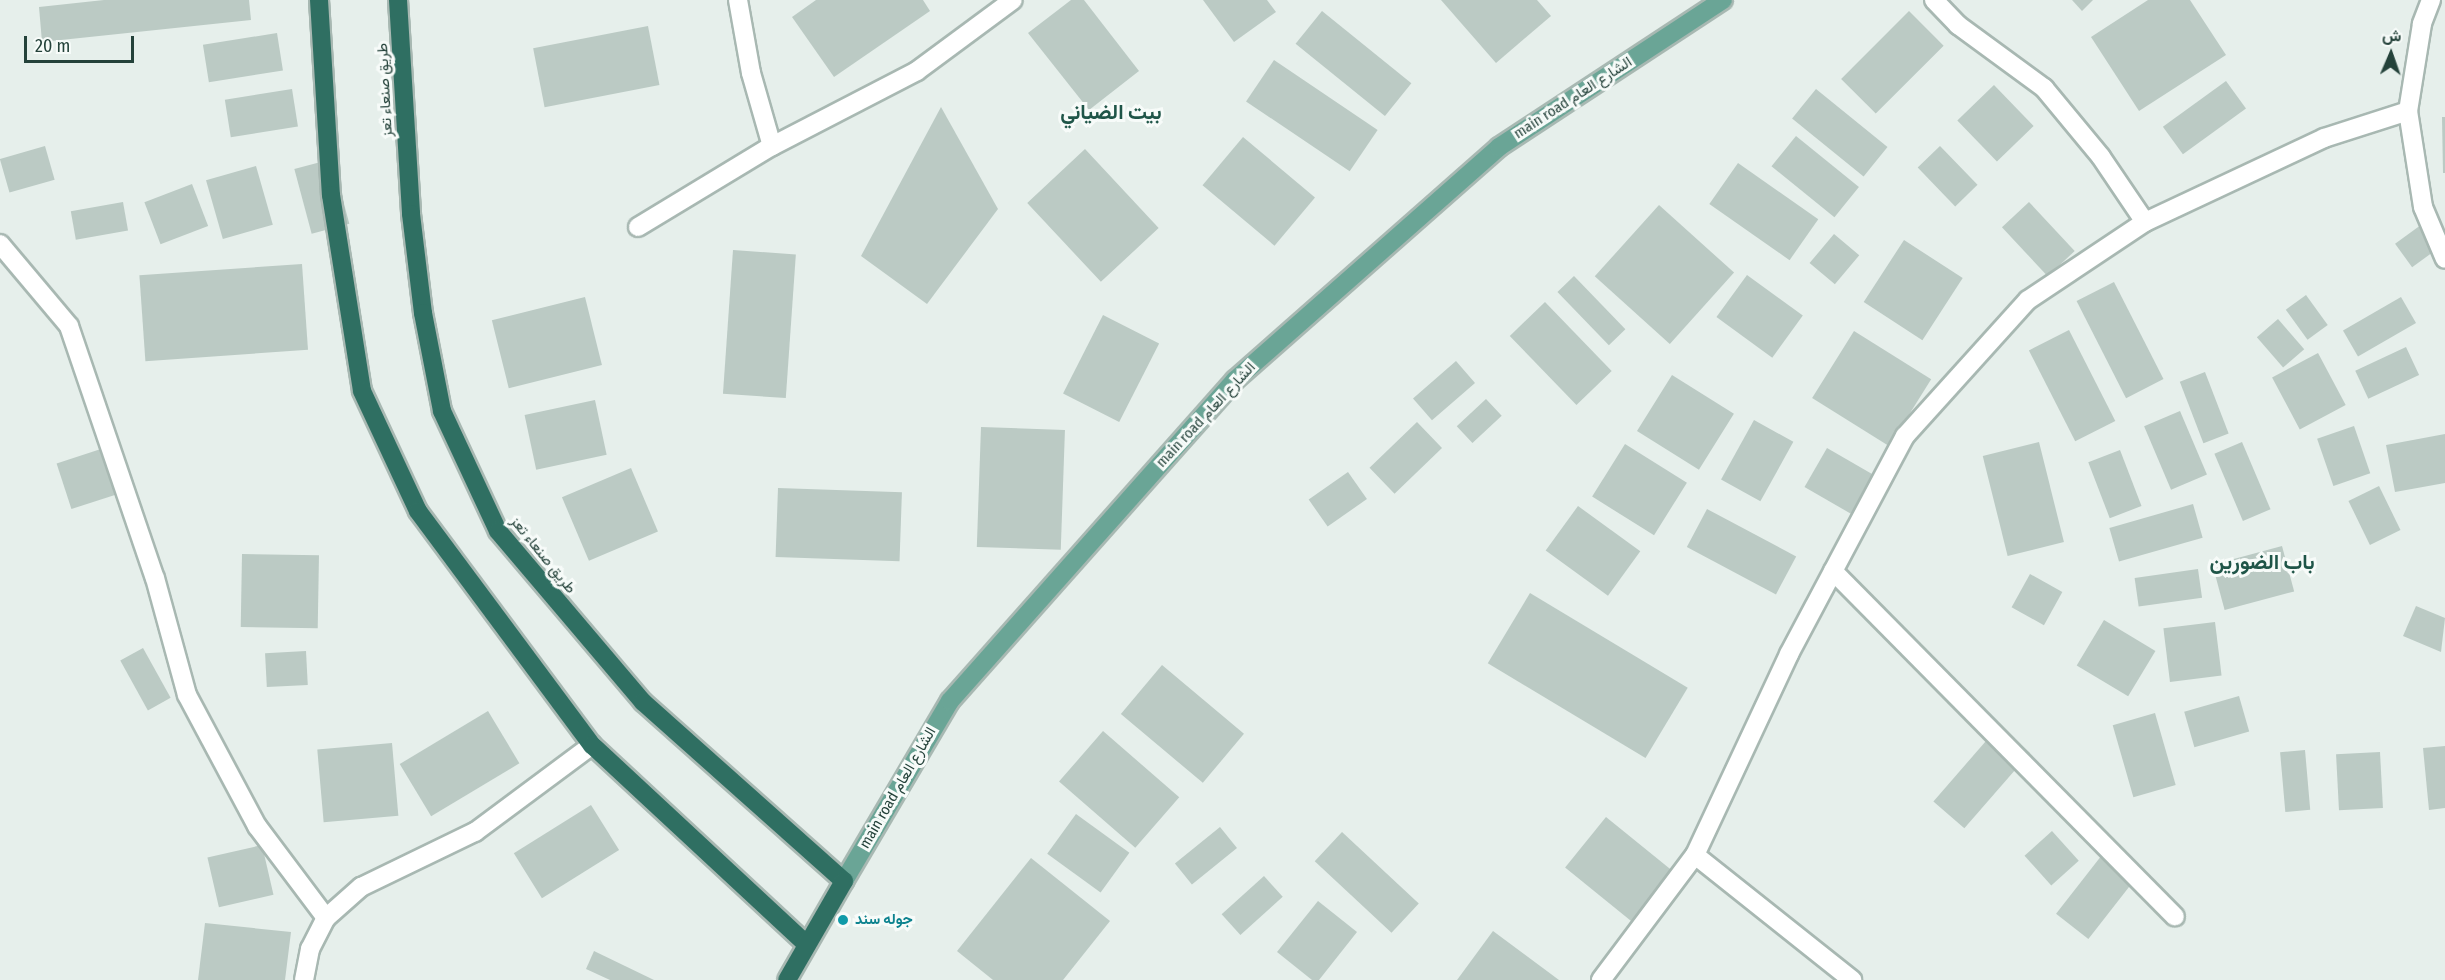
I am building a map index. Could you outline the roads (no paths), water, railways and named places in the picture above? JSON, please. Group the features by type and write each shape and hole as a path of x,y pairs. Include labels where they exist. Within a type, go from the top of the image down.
{"highway":[{"path":"319,0 331,195 362,391 418,511 592,745 806,944"},
{"name":"طريق صنعاء تعز","path":"398,0 411,214 423,313 442,411 498,531 643,702 844,880"},
{"path":"787,980 844,880"}],"main road":[{"name":"main road الشارع العام","path":"844,880 950,701 1235,380 1499,147 1723,0"}],"street":[{"path":"738,0 752,73 772,146"},
{"path":"638,227 772,146 917,71 1013,0"},
{"path":"1934,0 1958,25 2044,88 2101,157 2145,222"},
{"path":"2431,0 2422,24 2408,111 2423,207 2445,259"},
{"path":"1601,980 1695,855 1833,571 1905,436 2028,300 2145,222 2324,138 2408,111"},
{"path":"0,244 69,326 155,578 187,694 257,826 326,918"},
{"path":"1833,571 2175,916"},
{"path":"304,980 310,950 326,918 361,887 475,832 592,745"},
{"path":"1695,855 1852,980"}],"place":[{"name":"جوله سند","path":"843,920"}],"district":[{"name":"بيت الضياني","path":"1111,112"},
{"name":"باب الضورين","path":"2262,562"}]}
